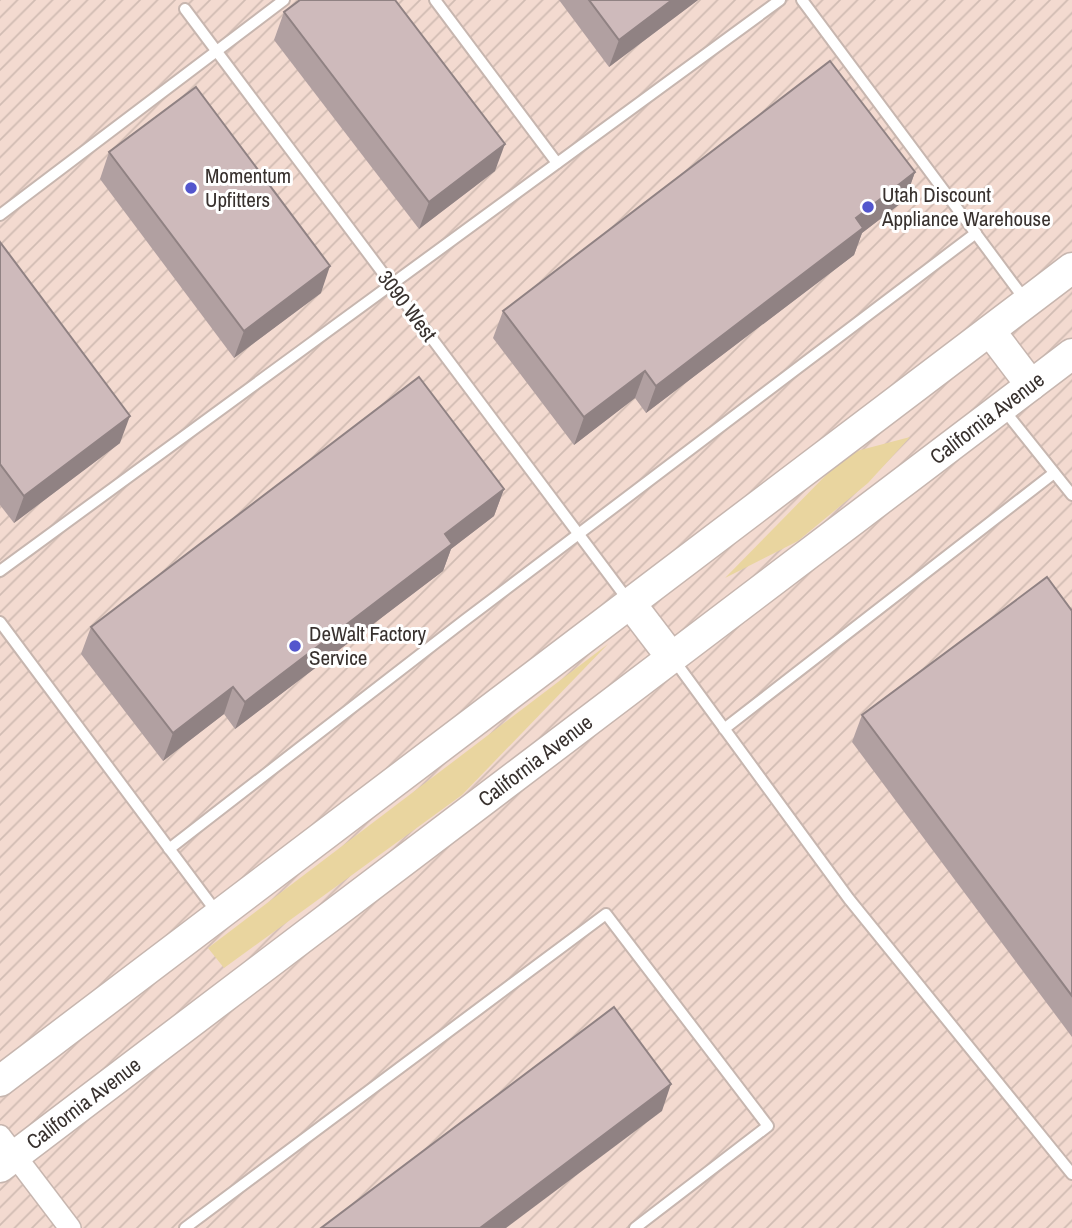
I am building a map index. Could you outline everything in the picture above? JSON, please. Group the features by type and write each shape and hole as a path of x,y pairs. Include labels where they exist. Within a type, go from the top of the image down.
{"main road":[{"path":"0,1081 1072,268"},
{"path":"990,331 1031,385"},
{"name":"California Avenue","path":"5,1152 672,658 1072,354"},
{"path":"630,603 672,658"}],"street":[{"path":"5,1152 70,1228"}],"lane":[{"path":"0,215 284,0"},
{"path":"435,0 557,163"},
{"path":"0,571 780,0"},
{"path":"802,0 1027,302"},
{"name":"3090 West","path":"185,9 630,603"},
{"path":"169,849 578,534 976,233"},
{"path":"1002,408 1072,495"},
{"path":"724,729 1054,473"},
{"path":"0,622 219,916"},
{"path":"672,658 849,899 1072,1174"},
{"path":"185,1228 606,914 768,1126 635,1228"}],"shaded area":[{"path":"0,0 1072,0 1072,1228 0,1228"},
{"path":"910,437 868,483 798,541 725,578 829,472 853,452"},
{"path":"608,644 462,795 224,968 208,948"}],"building":[{"path":"300,0 395,0 505,144 429,202 284,12"},
{"path":"589,0 672,0 619,40"},
{"path":"830,61 915,172 856,218 863,228 656,386 645,371 584,417 503,311"},
{"path":"196,87 330,266 244,331 109,152"},
{"path":"0,242 130,416 24,496 0,464"},
{"path":"419,377 504,489 445,534 452,544 245,702 233,687 173,733 91,627"},
{"path":"1047,577 1072,611 1072,996 862,715"},
{"path":"614,1007 671,1084 480,1228 321,1228"}],"place":[{"name":"Momentum Upfitters","path":"191,188"},
{"name":"Utah Discount Appliance Warehouse","path":"868,207"},
{"name":"DeWalt Factory Service","path":"295,646"}]}
